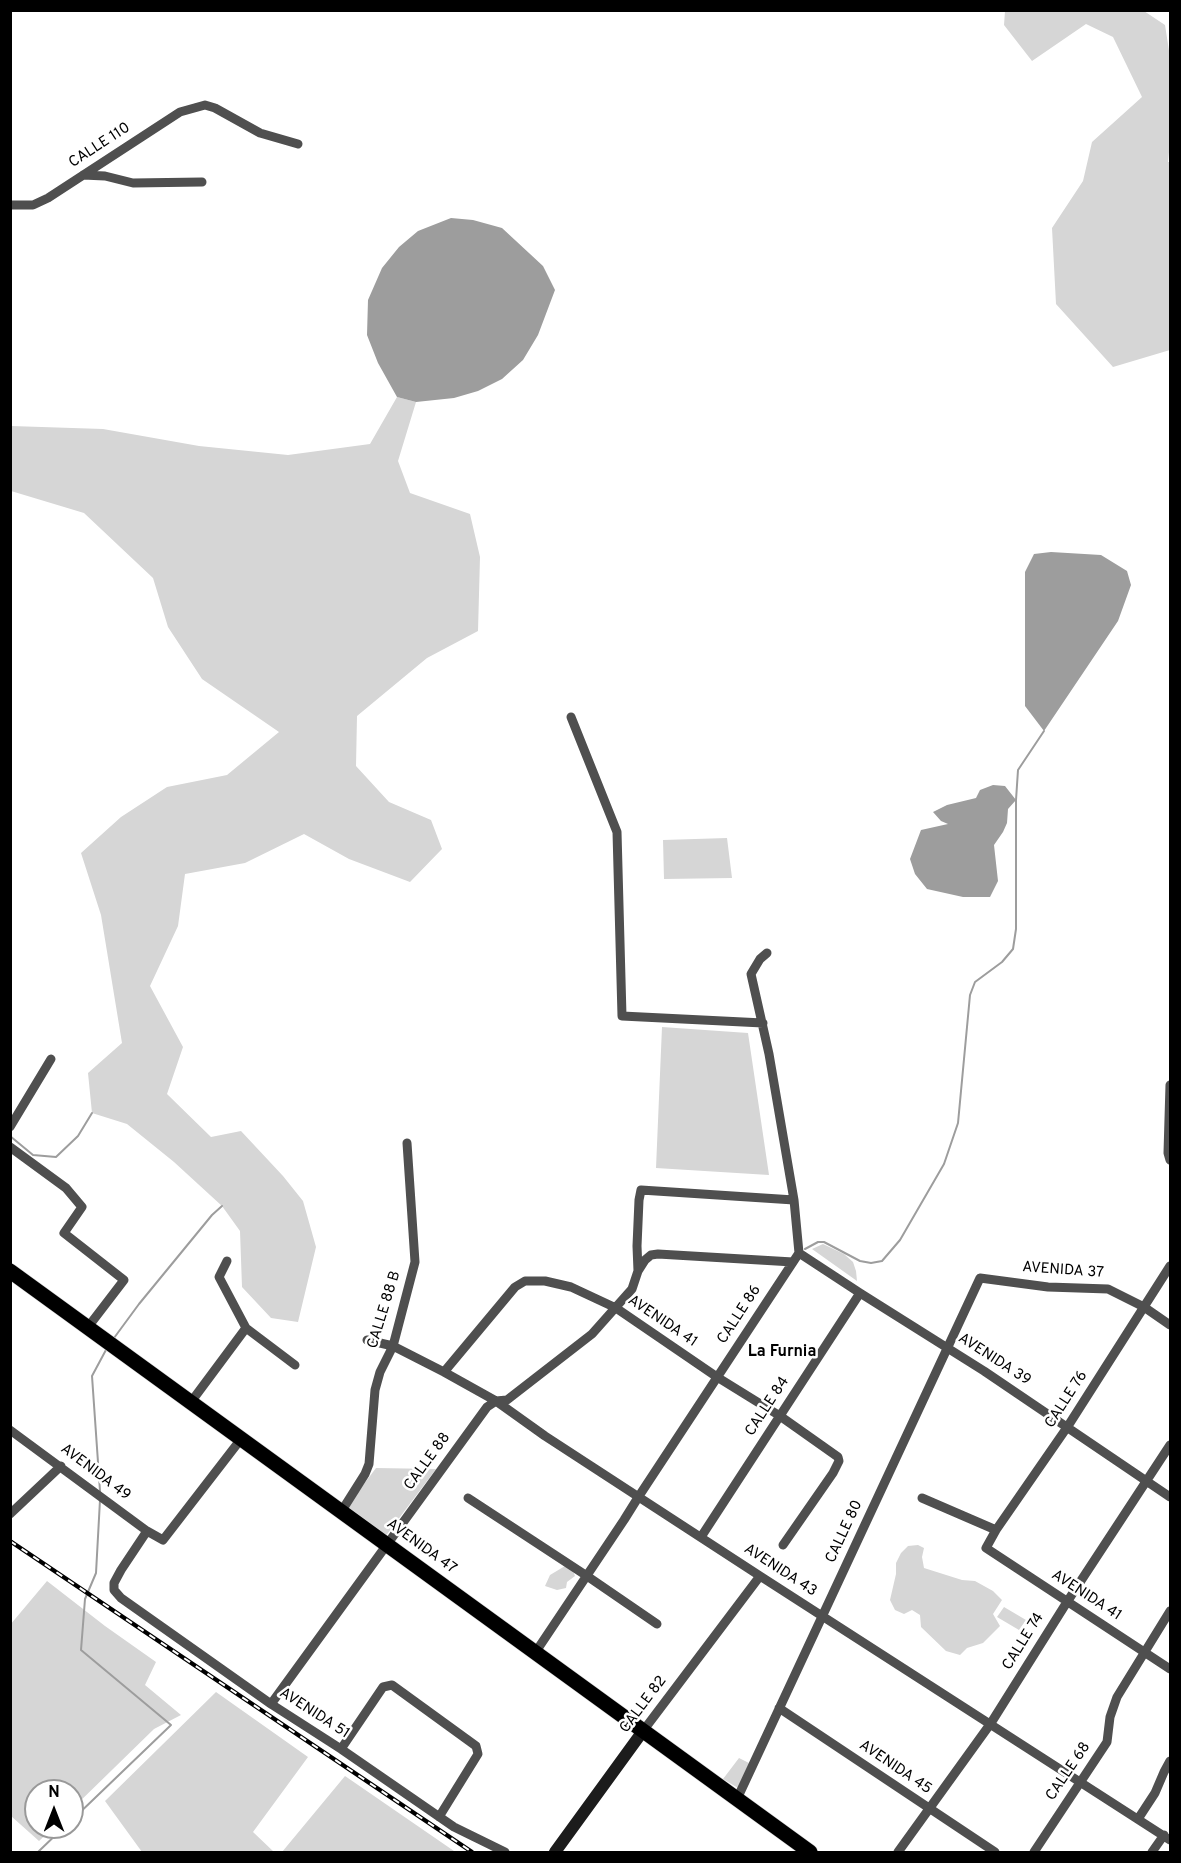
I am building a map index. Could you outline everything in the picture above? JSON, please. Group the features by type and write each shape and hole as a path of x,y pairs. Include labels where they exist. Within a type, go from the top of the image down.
{"main road":[{"name":"AVENIDA 47","path":"13,1276 88,1327 810,1852"}],"street":[{"name":"CALLE 110","path":"10,205 33,205 48,198 180,112 205,105 260,132 298,144"},
{"path":"83,175 105,176 133,183 202,182"},
{"path":"571,717 617,832 622,1016 763,1023"},
{"path":"767,952 751,974 763,1023 794,1200 799,1253"},
{"path":"10,1126 51,1059"},
{"path":"1170,1085 1168,1153 1170,1159"},
{"name":"CALLE 88 B","path":"341,1512 369,1464 375,1390 380,1372 393,1346 415,1262 407,1143"},
{"path":"10,1147 66,1188 82,1207 64,1233 124,1280 88,1327"},
{"name":"CALLE 88","path":"638,1271 637,1246 641,1190 794,1200"},
{"name":"CALLE 86","path":"535,1653 799,1253"},
{"name":"AVENIDA 39","path":"799,1253 948,1347 1170,1497"},
{"name":"CALLE 88","path":"271,1704 487,1407 496,1401 507,1400 592,1334 632,1289 638,1271 645,1260 651,1255 658,1254 793,1262"},
{"path":"227,1261 219,1277 246,1328 295,1365"},
{"name":"CALLE 76","path":"986,1548 1068,1426 1170,1266"},
{"name":"AVENIDA 37","path":"980,1278 1048,1287 1108,1289 1144,1307 1170,1325"},
{"name":"CALLE 80","path":"737,1799 980,1278"},
{"name":"AVENIDA 41","path":"444,1372 515,1287 525,1281 545,1281 571,1287 616,1308 836,1454 839,1461 833,1473 783,1545"},
{"name":"CALLE 84","path":"701,1537 860,1293"},
{"path":"190,1402 246,1328"},
{"name":"AVENIDA 43","path":"367,1340 393,1346 496,1401 760,1576 1167,1837"},
{"name":"AVENIDA 49","path":"10,1430 162,1540 241,1439"},
{"name":"CALLE 74","path":"898,1852 991,1723 1170,1445"},
{"path":"10,1514 61,1466"},
{"path":"468,1498 657,1624"},
{"path":"922,1498 996,1530"},
{"name":"AVENIDA 51","path":"147,1531 114,1583 114,1590 121,1598 271,1704 454,1827 505,1852"},
{"name":"AVENIDA 41","path":"986,1548 1170,1669"},
{"name":"CALLE 82","path":"555,1852 760,1576"},
{"name":"CALLE 68","path":"1034,1852 1107,1742 1110,1717 1117,1697 1170,1611"},
{"path":"341,1749 383,1687 392,1685 476,1746 478,1754 439,1817"},
{"name":"AVENIDA 45","path":"779,1708 995,1852"},
{"path":"1138,1819 1155,1793 1170,1761"},
{"path":"1152,1852 1167,1837"}],"shaded area":[{"path":"1005,11 1144,11 1165,25 1170,57 1168,162 1170,162 1170,350 1113,367 1056,304 1052,228 1083,181 1092,142 1142,97 1113,37 1086,24 1032,61 1004,25"},
{"path":"451,218 473,220 502,228 543,266 555,290 538,335 523,360 502,379 478,391 454,398 416,402 397,397 378,363 367,335 368,300 382,268 399,247 418,231"},
{"path":"397,397 416,402 398,461 410,493 470,514 480,557 478,631 427,658 357,716 356,766 389,802 431,820 442,849 410,882 349,859 304,834 245,863 185,874 178,926 150,986 183,1047 167,1094 211,1137 241,1131 303,1201 316,1247 298,1322 271,1318 242,1287 240,1231 222,1206 174,1162 127,1124 92,1113 88,1073 122,1043 101,915 81,853 121,817 167,787 227,775 279,732 202,679 168,627 153,578 84,513 11,491 11,426 103,429 199,446 288,455 370,444"},
{"path":"1051,552 1101,555 1127,571 1131,585 1118,621 1044,731 1025,706 1025,572 1034,554"},
{"path":"993,785 1005,786 1016,800 1008,809 1007,823 994,845 998,881 990,897 963,897 927,889 915,874 910,859 921,830 948,824 941,821 933,812 947,805 976,798 980,790"},
{"path":"727,838 732,878 664,879 663,840"},
{"path":"662,1027 748,1033 769,1175 656,1168"},
{"path":"823,1244 844,1254 853,1262 857,1281 812,1249"},
{"path":"376,1468 436,1469 385,1537 346,1508"},
{"path":"918,1545 924,1548 922,1557 924,1568 962,1580 975,1581 993,1591 1002,1600 993,1614 1000,1626 983,1643 967,1648 960,1655 946,1651 921,1627 920,1615 912,1610 904,1614 895,1610 890,1600 896,1563 901,1553 908,1546"},
{"path":"565,1566 573,1571 575,1576 567,1582 566,1588 557,1590 545,1586 550,1575"},
{"path":"47,1581 156,1662 145,1685 181,1715 154,1729 84,1797 84,1779 24,1779 24,1828 11,1816 10,1625"},
{"path":"1004,1607 1026,1620 1019,1630 997,1617"},
{"path":"216,1692 308,1757 253,1832 274,1852 142,1852 105,1801"},
{"path":"739,1758 749,1763 738,1788 723,1779"},
{"path":"345,1776 454,1851 282,1852"}],"waterway":[{"path":"805,1249 818,1242 824,1242 860,1261 871,1263 882,1261 900,1240 944,1164 958,1123 970,995 975,982 1002,962 1013,949 1016,929 1018,770 1044,731"},
{"path":"10,1136 33,1155 56,1157 78,1136 92,1113"},
{"path":"114,1338 139,1304 212,1215 222,1206"},
{"path":"100,1491 92,1376 107,1348"},
{"path":"84,1808 171,1725 81,1650 85,1599 96,1573 100,1500"},
{"path":"38,1852 52,1839"}],"railway":[{"path":"10,1541 472,1852"}],"district":[{"name":"La Furnia","path":"782,1353"}]}
